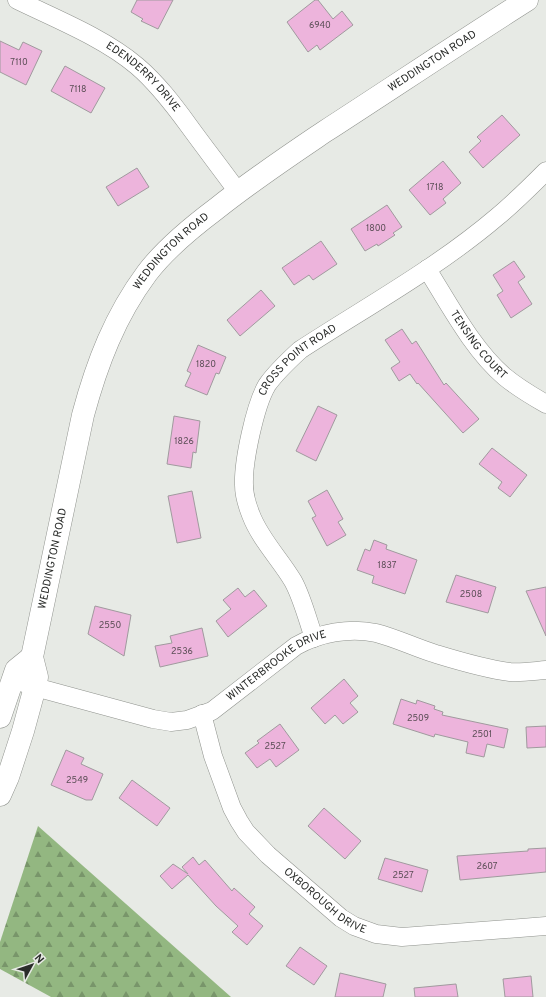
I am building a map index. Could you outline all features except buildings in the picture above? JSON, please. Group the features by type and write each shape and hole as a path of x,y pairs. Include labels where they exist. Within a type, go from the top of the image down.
{"main road":[{"name":"WEDDINGTON ROAD","path":"0,795 8,777 23,731 35,687 37,677 32,657 83,415 93,378 105,347 118,320 151,268 197,223 279,162 527,0"},
{"path":"0,717 16,670 32,657"}],"street":[{"name":"EDENDERRY DRIVE","path":"17,0 98,40 136,65 166,95 238,192"},
{"name":"CROSS POINT ROAD","path":"314,638 294,583 267,544 251,516 245,497 244,472 256,412 261,397 267,385 286,363 300,350 427,269 498,217 546,171"},
{"name":"TENSING COURT","path":"427,269 468,333 488,360 505,377 546,404"},
{"name":"WINTERBROOKE DRIVE","path":"13,679 35,687 153,720 171,722 187,720 218,708 296,646 307,640 342,632 358,631 375,633 436,654 492,669 511,672 546,670"},
{"name":"OXBOROUGH DRIVE","path":"202,714 213,756 232,808 239,822 246,832 268,855 341,918 358,928 376,934 402,937 546,926"}],"green space":[{"path":"38,826 231,997 51,997 0,969 0,942"}]}
